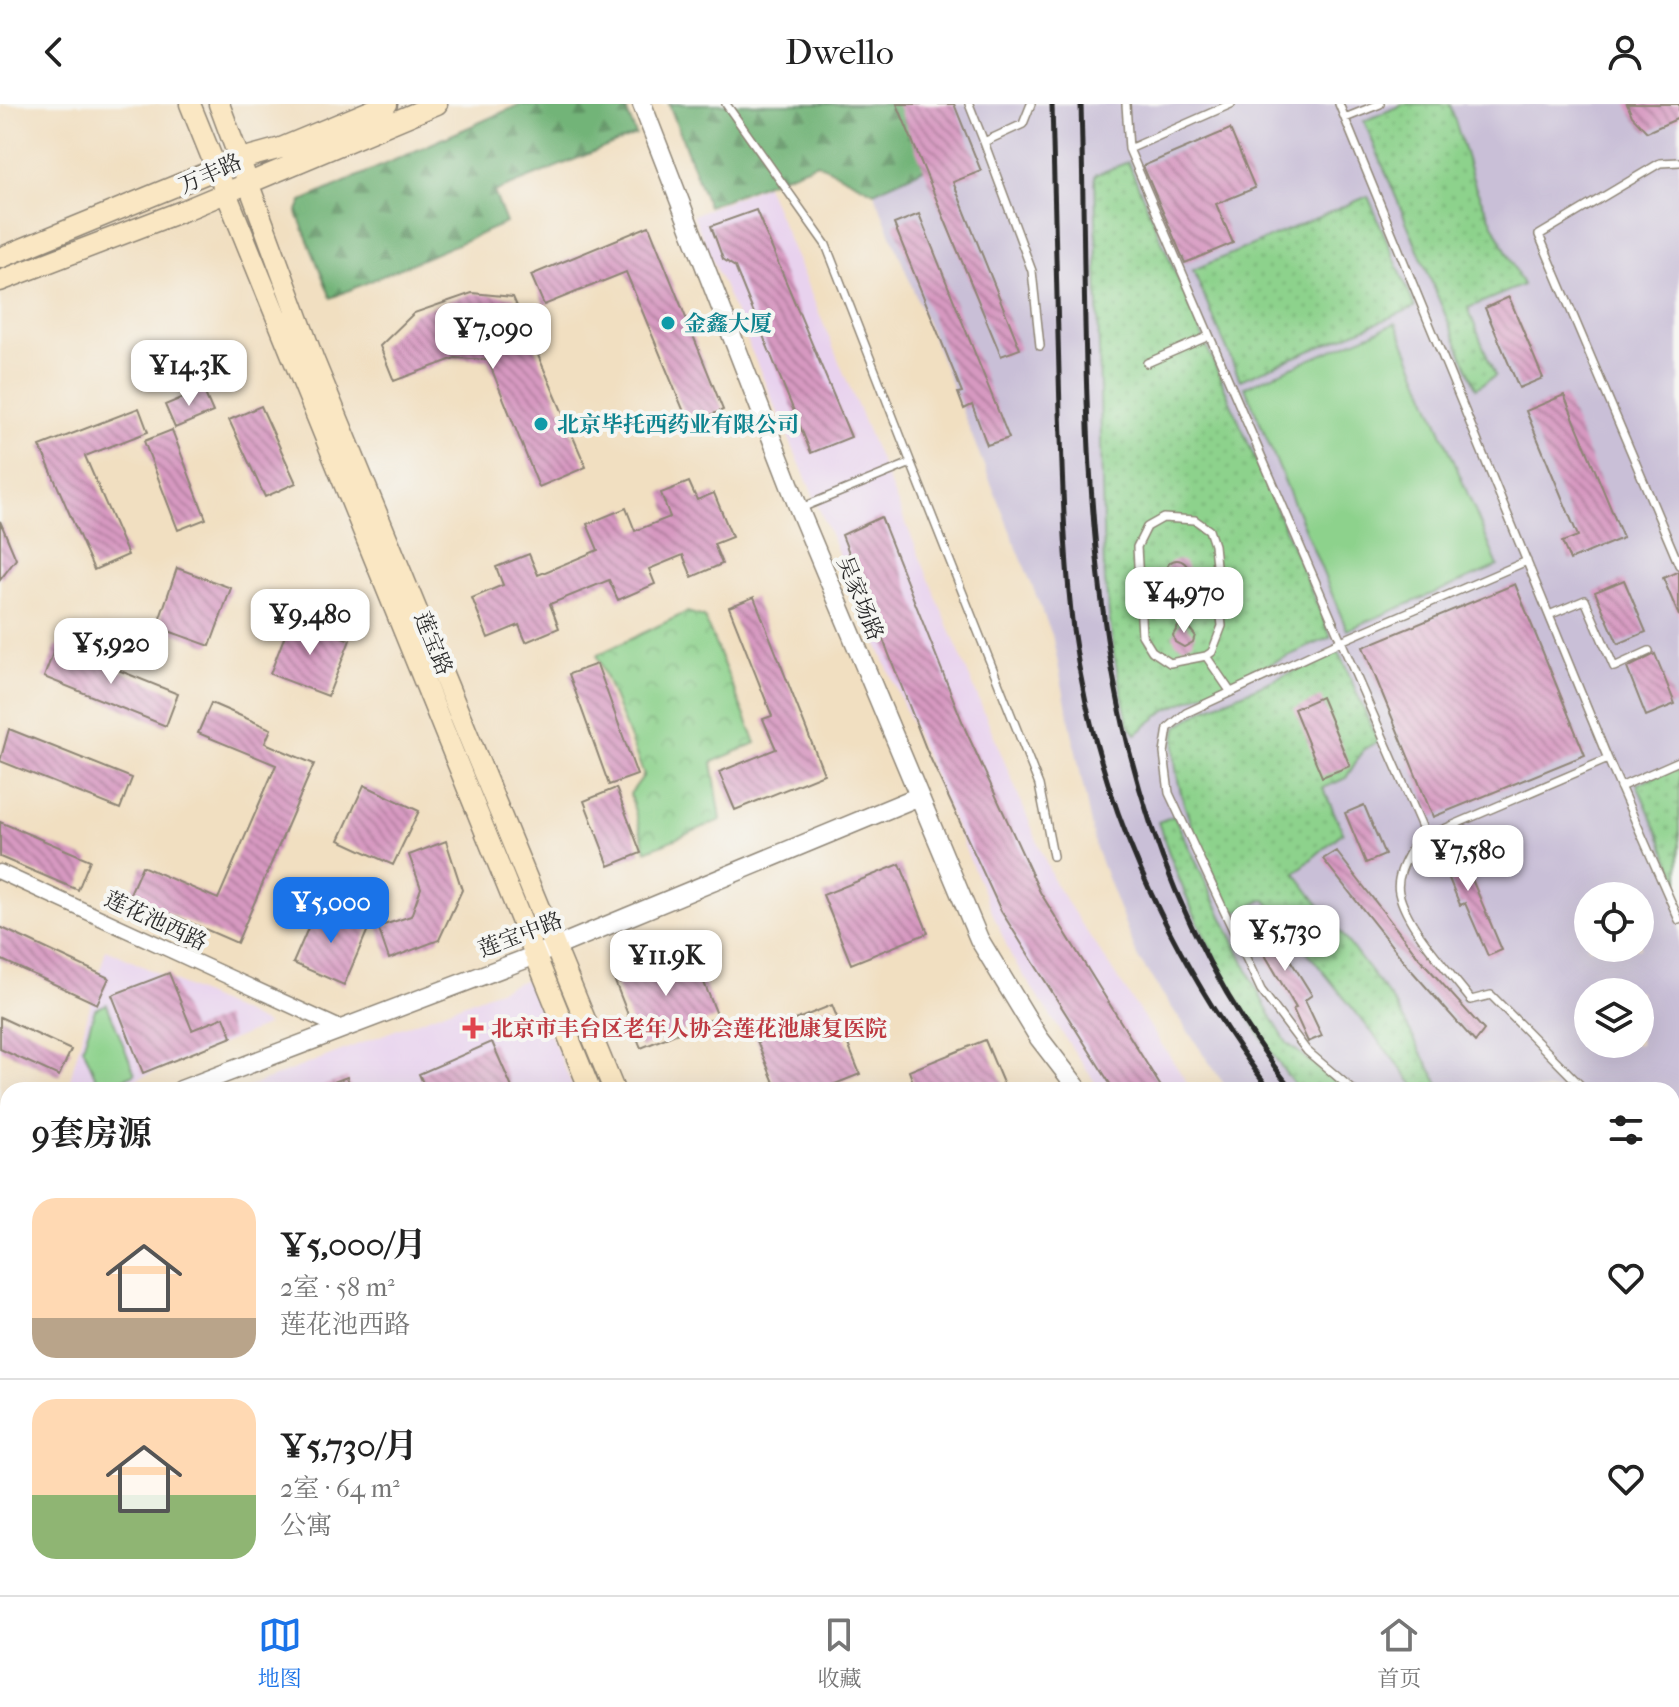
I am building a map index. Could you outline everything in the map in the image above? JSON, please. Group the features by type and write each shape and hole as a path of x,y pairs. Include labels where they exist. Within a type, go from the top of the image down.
{"main road":[{"name":"莲宝路","path":"190,104 587,1082"},
{"name":"莲宝路","path":"219,104 313,358 611,1082"},
{"name":"万丰路","path":"0,258 241,159 281,148 387,104"},
{"name":"万丰路","path":"0,281 226,193 437,104"}],"street":[{"name":"吴家场路","path":"642,104 799,509 979,939 1039,1038 1073,1082"},
{"name":"莲宝中路","path":"201,1082 338,1027 536,955 917,797"},
{"name":"莲花池西路","path":"0,872 338,1027"}],"lane":[{"path":"726,104 826,245 1039,785 1053,856"},
{"path":"969,104 1032,271 1040,346"},
{"path":"984,142 1023,124 1031,104"},
{"path":"1126,104 1129,149 1426,836"},
{"path":"1129,149 1231,104"},
{"path":"1339,104 1608,759 1679,920"},
{"path":"1345,118 1380,104"},
{"path":"1679,162 1660,163 1539,235 1679,565"},
{"path":"1147,363 1209,336"},
{"path":"799,509 911,463"},
{"path":"1178,516 1195,520 1209,530 1214,545 1222,626 1212,652 1206,656 1170,663 1152,651 1142,635 1137,547 1147,527 1163,518 1178,516"},
{"path":"1344,1082 1307,1051 1261,990 1169,793 1164,753 1168,728 1186,713 1230,691 1527,561"},
{"path":"1549,615 1585,600 1614,667 1649,651"},
{"path":"1206,656 1230,691"},
{"path":"1577,1082 1491,995 1471,1000 1419,932 1399,892 1402,869 1416,841 1608,759"},
{"path":"1620,787 1679,761"}],"shaded area":[{"path":"901,104 1679,104 1679,1082 1223,1082 1138,958 1096,849 1052,635 874,192 928,167"},
{"path":"766,185 1055,884 1187,1082 1095,1082 1012,958 693,215"},
{"path":"106,949 268,1025 129,1082 69,1082"},
{"name":"北京市丰台区老年人协会莲花池康复医院","path":"527,979 571,1082 261,1082"}],"green space":[{"path":"521,104 624,104 636,135 494,192 506,223 331,298 297,213 302,201"},
{"path":"669,104 901,104 928,167 874,192 817,163 708,206"},
{"path":"1404,104 1450,104 1476,189 1523,285 1468,308 1495,376 1476,388 1364,121"},
{"path":"1128,162 1331,637 1166,710 1136,734 1128,723 1114,655 1104,573 1095,175"},
{"path":"1368,196 1415,307 1240,380 1193,270"},
{"path":"1396,323 1498,566 1347,630 1245,387"},
{"path":"687,612 704,617 756,743 712,762 721,820 646,851 630,794 644,775 597,655"},
{"path":"1339,652 1378,742 1364,749 1346,778 1323,788 1343,832 1295,873 1395,1004 1438,1082 1412,1082 1265,899 1235,913 1201,848 1182,797 1177,772 1177,727 1203,710"},
{"path":"1679,766 1679,882 1637,784"},
{"path":"1174,816 1266,1008 1287,1043 1336,1082 1292,1082 1276,1059 1235,995 1200,928 1158,822"},
{"path":"107,1004 135,1074 115,1082 98,1082 83,1047 95,1009"}],"building":[{"path":"897,104 954,104 981,171 953,182 1020,349 1001,356"},
{"path":"1627,104 1679,104 1679,118 1647,132 1632,116"},
{"path":"1230,129 1255,188 1216,204 1233,243 1185,263 1143,166"},
{"path":"756,210 851,437 811,453 735,267 723,259 711,226"},
{"path":"919,214 1009,438 987,445 972,405 964,409 958,393 962,392 894,224"},
{"name":"金鑫大厦","path":"649,226 723,410 689,424 626,272 544,305 531,275"},
{"name":"北京毕托西药业有限公司","path":"472,293 513,297 586,467 539,487 488,360 455,358 394,381 380,346 414,313"},
{"path":"1509,297 1543,378 1519,388 1485,308"},
{"path":"203,389 213,412 175,428 165,405"},
{"path":"1564,395 1623,538 1570,560 1562,542 1578,536 1526,411"},
{"path":"261,406 296,483 265,497 229,420"},
{"path":"139,408 148,432 85,456 128,555 94,570 40,446"},
{"path":"172,430 206,519 178,530 144,441"},
{"path":"689,482 697,500 714,493 732,537 714,544 722,564 692,577 683,555 649,569 655,584 618,600 609,580 550,604 559,628 526,642 519,625 488,638 472,598 503,585 496,567 529,554 538,575 598,550 587,524 626,508 635,531 670,517 661,493"},
{"path":"881,517 966,731 1040,892 1158,1082 1109,1082 1001,911 927,751 842,535"},
{"path":"0,521 16,559 0,580"},
{"path":"1177,560 1185,563 1188,571 1185,579 1177,582 1169,579 1166,571 1169,563"},
{"path":"177,568 231,588 210,646 157,627"},
{"path":"1679,571 1679,616 1663,578"},
{"path":"1624,580 1646,632 1618,644 1595,592"},
{"path":"1515,584 1585,755 1433,817 1363,647"},
{"path":"1175,593 1183,593 1190,604 1183,615 1175,615 1168,608 1168,600"},
{"path":"754,597 824,774 735,810 719,772 776,749 763,719 772,716 729,607"},
{"path":"292,617 350,640 328,696 270,674"},
{"path":"1182,620 1195,635 1193,642 1184,647 1175,642 1173,635"},
{"path":"56,645 178,694 166,726 44,677"},
{"path":"1655,654 1675,704 1646,716 1627,668"},
{"path":"597,664 637,775 609,785 569,674"},
{"path":"1321,697 1350,766 1322,777 1294,709"},
{"path":"211,703 271,729 265,743 314,764 237,943 129,896 142,866 218,899 276,765 198,733"},
{"path":"9,729 132,778 120,809 0,761"},
{"path":"364,785 419,811 393,865 339,840"},
{"path":"616,788 641,853 609,866 584,801"},
{"path":"1364,805 1385,855 1366,863 1345,813"},
{"path":"0,822 90,860 78,890 0,857"},
{"path":"1454,837 1502,950 1488,956 1465,903 1460,905 1435,845"},
{"path":"446,841 462,890 439,940 389,959 378,927 411,916 421,888 409,855"},
{"path":"1336,851 1420,959 1484,1030 1475,1042 1411,970 1323,859"},
{"path":"900,864 928,933 851,964 823,895"},
{"path":"318,905 369,927 344,985 293,963"},
{"path":"1259,910 1312,995 1305,1000 1322,1036 1308,1042 1293,1009 1296,1008 1244,919"},
{"path":"0,927 109,978 97,1004 0,959"},
{"path":"690,948 718,1017 641,1048 614,979"},
{"path":"169,973 192,1030 224,1017 232,1037 143,1073 112,995"},
{"path":"832,1005 860,1074 840,1082 774,1082 755,1036"},
{"path":"0,1017 71,1050 59,1076 0,1049"},
{"path":"985,1040 1003,1082 913,1082 909,1071"},
{"path":"492,1042 510,1082 422,1082 419,1074"}],"railway":[{"path":"1052,104 1064,520 1073,629 1084,691 1118,813 1142,872 1199,985 1264,1082"},
{"path":"1081,104 1086,366 1092,493 1104,618 1127,740 1163,860 1217,977 1287,1082"}],"place":[{"name":"金鑫大厦","path":"668,323"},
{"name":"北京毕托西药业有限公司","path":"541,424"},
{"name":"北京市丰台区老年人协会莲花池康复医院","path":"473,1028"}]}
